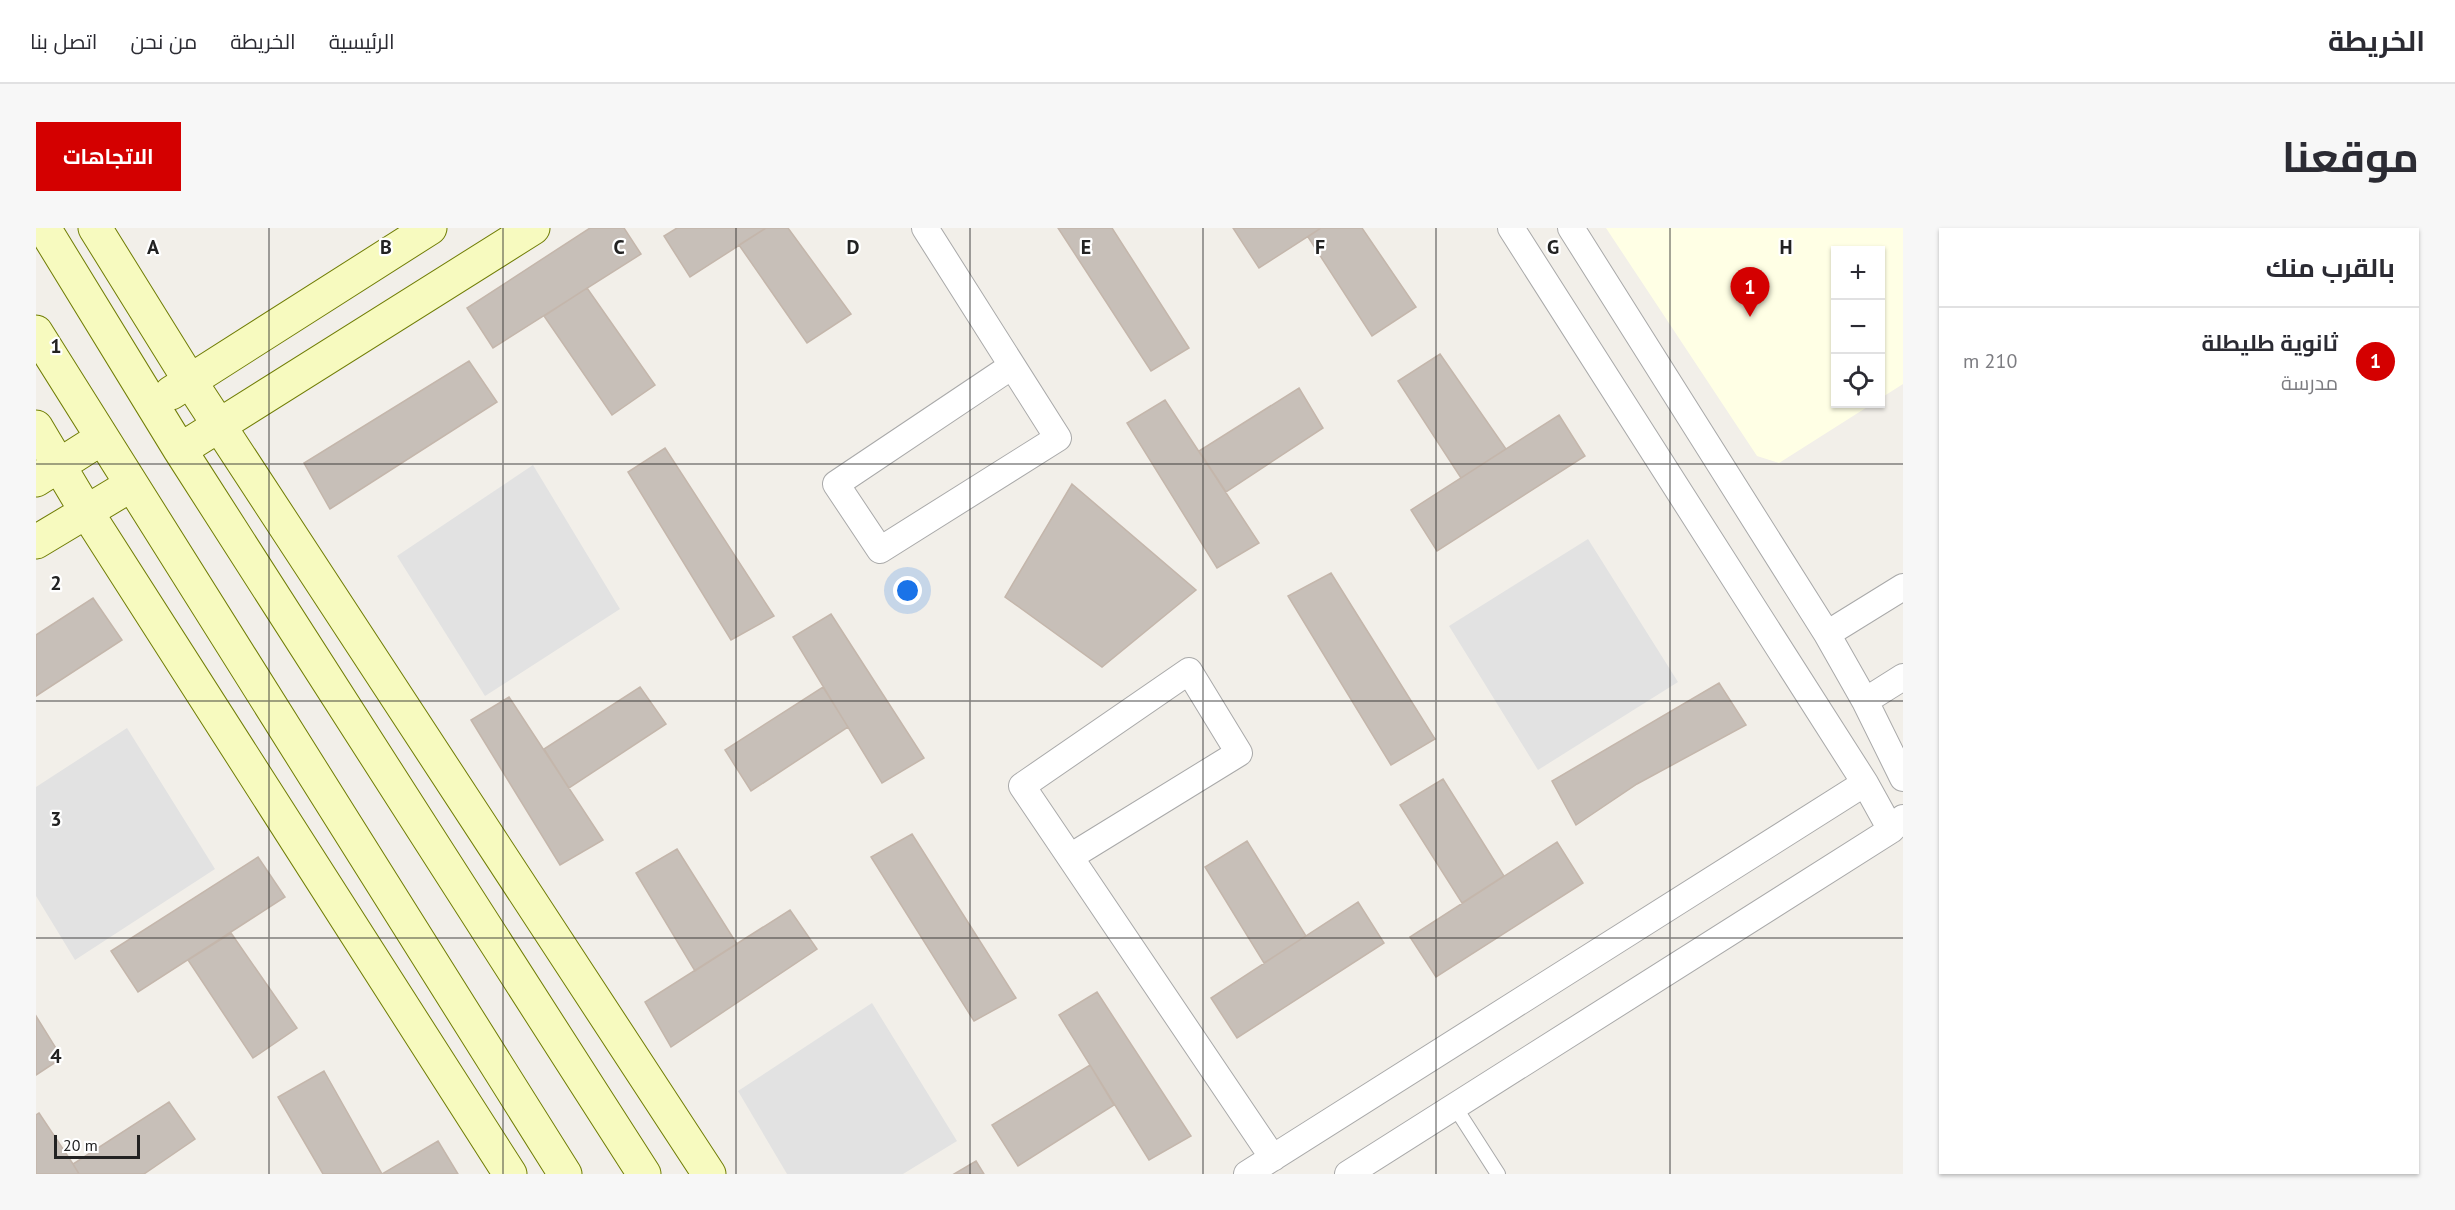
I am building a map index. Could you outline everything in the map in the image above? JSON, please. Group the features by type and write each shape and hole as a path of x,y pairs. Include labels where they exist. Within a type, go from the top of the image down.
{"main road":[{"path":"44,228 180,450 644,1174"},
{"path":"95,228 190,381 709,1174"},
{"path":"153,405 430,228"},
{"path":"180,450 533,228"},
{"path":"36,332 565,1174"},
{"path":"36,427 47,473 86,511 510,1174"},
{"path":"47,473 102,438"},
{"path":"36,542 131,485"}],"street":[{"path":"925,228 1058,438 880,550 836,484 1012,366"},
{"path":"1348,1174 1897,824 1864,783 1511,228"},
{"path":"1571,228 1827,634 1865,701 1903,778"},
{"path":"1827,634 1903,587"},
{"path":"1070,857 1239,753 1189,671 1022,786 1273,1158"},
{"path":"1865,701 1903,677"},
{"path":"1247,1174 1864,783"}],"lane":[{"path":"1455,1107 1498,1174"}],"shaded area":[{"path":"1606,228 1903,228 1903,384 1885,395 1885,246 1831,246 1831,408 1866,408 1779,463 1757,456"},
{"path":"533,465 620,609 485,696 397,556"},
{"path":"1588,539 1678,682 1538,770 1449,626"},
{"path":"127,728 215,869 75,960 36,896 36,787"},
{"path":"872,1003 957,1141 903,1174 787,1174 738,1091"}],"building":[{"path":"590,228 624,228 641,254 493,348 467,308"},
{"path":"677,228 766,228 690,277 664,236"},
{"path":"766,228 788,228 851,314 807,343 739,245"},
{"path":"1058,228 1112,228 1189,348 1151,371"},
{"path":"1233,228 1321,228 1259,268"},
{"path":"1321,228 1362,228 1416,307 1372,336 1308,237"},
{"path":"587,288 655,385 612,415 544,316"},
{"path":"1440,354 1506,449 1461,478 1398,381"},
{"path":"469,361 497,402 330,509 304,463"},
{"path":"1299,388 1323,428 1226,492 1199,451"},
{"path":"1165,400 1259,543 1217,568 1127,423"},
{"path":"1559,415 1585,456 1437,551 1411,510"},
{"path":"665,448 774,616 731,640 628,472"},
{"path":"1072,484 1196,590 1102,667 1005,597"},
{"path":"1331,573 1435,739 1391,765 1288,596"},
{"path":"93,598 122,640 36,696 36,635"},
{"path":"831,614 924,758 882,783 793,637"},
{"path":"1719,683 1746,725 1637,784 1576,825 1552,781"},
{"path":"640,687 666,724 569,788 544,749"},
{"path":"823,687 848,727 751,791 725,750"},
{"path":"509,697 603,840 560,865 471,720"},
{"path":"1443,779 1504,876 1462,903 1400,805"},
{"path":"912,834 1016,998 974,1021 871,857"},
{"path":"1247,841 1306,936 1264,963 1205,867"},
{"path":"1557,842 1583,883 1436,977 1410,937"},
{"path":"677,849 737,944 695,971 636,873"},
{"path":"258,857 285,897 138,992 111,951"},
{"path":"1358,902 1384,943 1237,1038 1211,998"},
{"path":"790,910 817,949 671,1047 645,1002"},
{"path":"231,933 297,1028 253,1058 188,960"},
{"path":"1097,992 1191,1136 1149,1160 1059,1015"},
{"path":"36,1016 62,1058 36,1075"},
{"path":"1090,1065 1114,1105 1018,1166 992,1125"},
{"path":"324,1071 382,1174 323,1174 278,1097"},
{"path":"169,1102 195,1139 144,1174 79,1174 73,1164"},
{"path":"39,1113 79,1174 36,1174 36,1115"},
{"path":"438,1141 458,1174 382,1174"},
{"path":"976,1161 984,1174 954,1174"}],"place":[{"name":"ثانوية طليطلة","path":"1750,317"}]}
